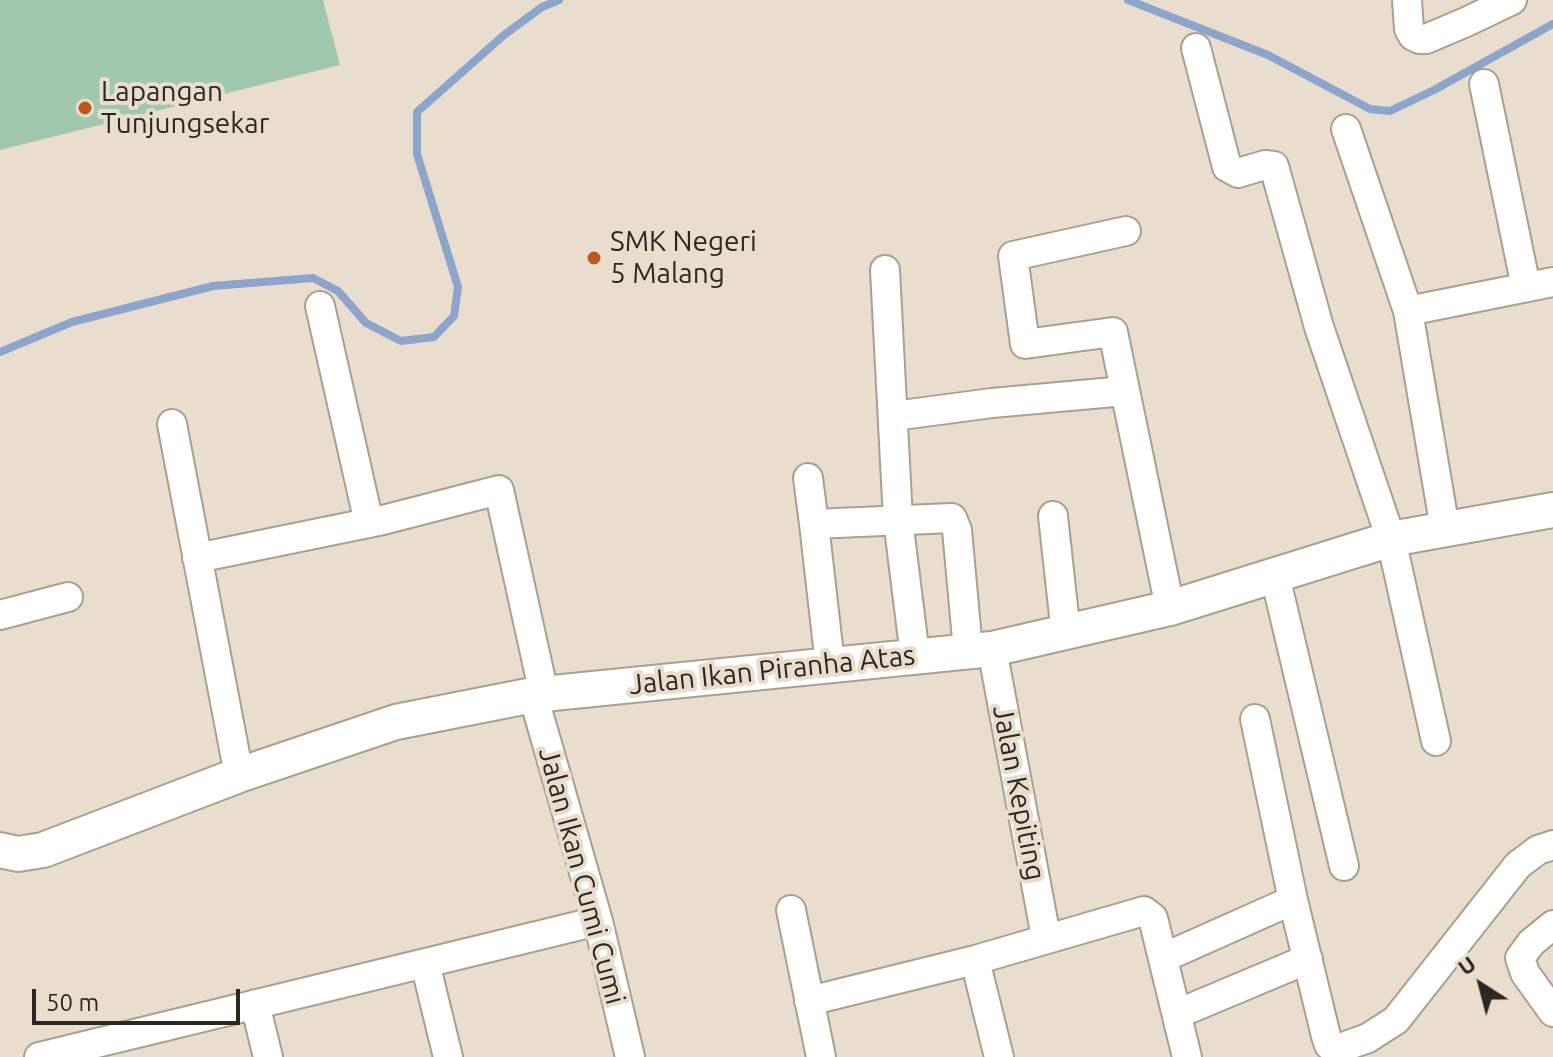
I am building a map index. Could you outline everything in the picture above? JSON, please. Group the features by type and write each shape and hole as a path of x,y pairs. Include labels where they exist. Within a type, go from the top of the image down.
{"street":[{"path":"1407,0 1410,33 1415,38 1426,39 1512,0"},
{"path":"1196,48 1227,167 1231,172 1238,173 1265,165 1274,166 1319,327 1391,539 1436,741"},
{"path":"1408,311 1540,285 1484,84"},
{"path":"1346,129 1408,311 1445,529"},
{"path":"1126,231 1013,256 1025,344 1113,332 1170,608"},
{"path":"885,270 898,520 915,656"},
{"path":"197,558 369,523 320,306"},
{"path":"894,416 1125,391"},
{"path":"172,424 239,775"},
{"path":"808,478 830,664"},
{"name":"Jalan Ikan Cumi Cumi","path":"369,523 499,490 538,695 598,921 630,1057"},
{"name":"Jalan Ikan Piranha Atas","path":"0,850 18,854 43,850 239,775 396,722 538,695 980,649 1066,634 1170,608 1391,539 1553,510"},
{"path":"1053,516 1066,634"},
{"name":"Jalan Kepiting","path":"898,520 950,517 955,520 980,649 1046,937"},
{"path":"814,524 898,520"},
{"path":"1275,576 1344,866"},
{"path":"0,615 68,597"},
{"path":"1255,719 1293,900 1329,1045 1335,1050 1368,1038 1396,1020 1518,865 1538,850 1553,845"},
{"path":"1163,958 1293,900"},
{"path":"791,910 821,1057"},
{"path":"809,1001 975,960 1144,911 1153,918 1187,1057"},
{"path":"39,1057 95,1051 255,1004 598,921"},
{"path":"1553,925 1531,943 1520,958 1525,973 1553,1012"},
{"path":"1177,1014 1308,959"},
{"path":"975,960 999,1057"},
{"path":"425,963 448,1057"},
{"path":"255,1004 268,1057"}],"green space":[{"name":"Lapangan Tunjungsekar","path":"0,0 323,0 340,65 0,150"}],"waterway":[{"path":"0,352 72,322 213,286 313,278 338,291 366,323 401,341 434,337 454,316 458,287 417,154 417,112 504,35 542,7 559,0"},
{"path":"1128,0 1268,55 1370,109 1390,111 1553,24"}],"place":[{"name":"Lapangan Tunjungsekar","path":"85,108"},
{"name":"SMK Negeri 5 Malang","path":"594,258"}]}
